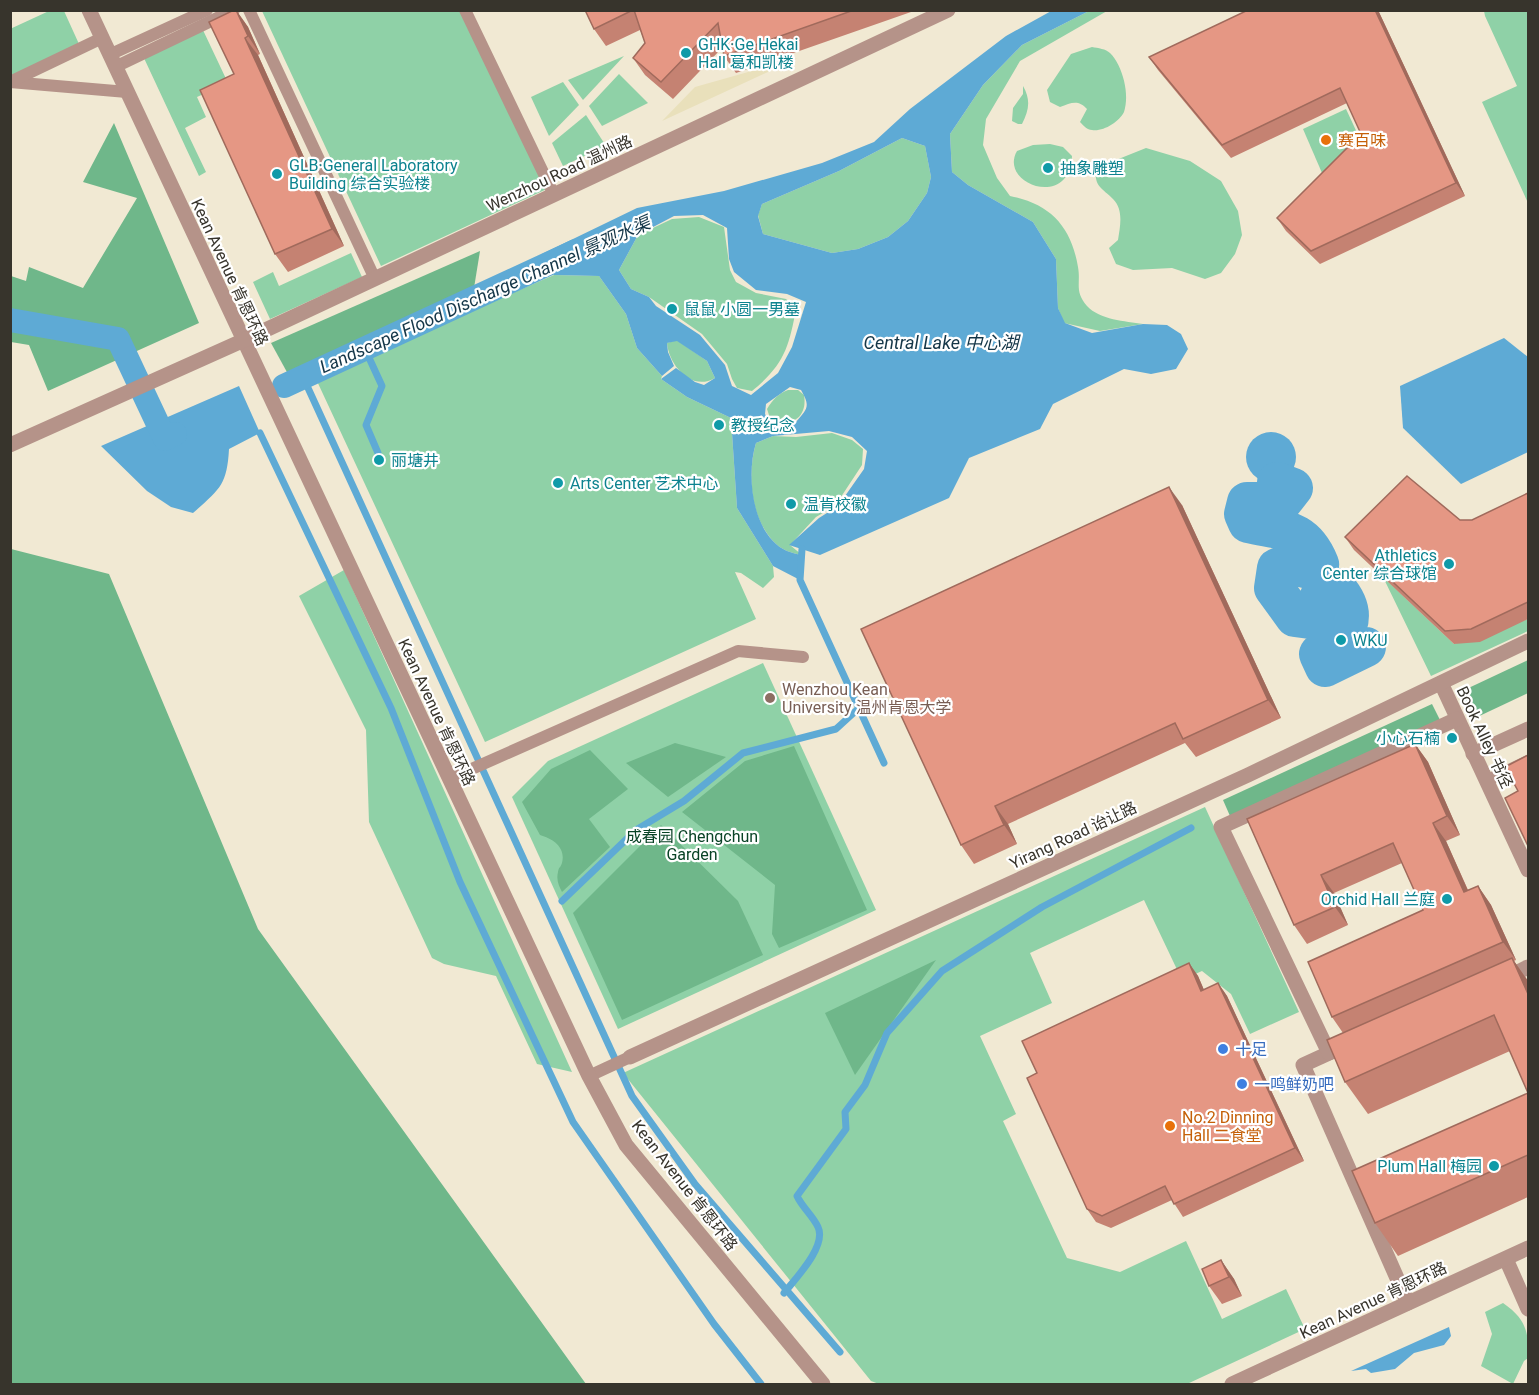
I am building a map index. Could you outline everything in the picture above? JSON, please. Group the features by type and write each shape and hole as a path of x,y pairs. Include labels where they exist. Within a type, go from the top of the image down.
{"street":[{"name":"Kean Avenue 肯恩环路","path":"89,10 449,779 596,1072 626,1145 823,1384"},
{"name":"Wenzhou Road 温州路","path":"10,445 242,341 948,10"},
{"name":"Yirang Road 诒让路","path":"630,1057 1240,779 1528,641"},
{"name":"Book Alley 书径","path":"1441,683 1528,870"},
{"path":"1329,1053 1221,828 1457,720"},
{"path":"1473,754 1528,729"},
{"path":"1490,985 1528,967"},
{"path":"1351,1044 1303,1065 1408,1304"},
{"name":"Kean Avenue 肯恩环路","path":"1232,1384 1528,1248"},
{"path":"1506,1259 1528,1306"}],"lane":[{"path":"112,61 207,10"},
{"path":"112,61 234,10"},
{"path":"249,10 375,279"},
{"path":"465,10 554,195"},
{"path":"10,82 102,38"},
{"path":"10,82 127,92"},
{"path":"449,779 738,651 803,657"},
{"path":"1486,781 1528,761"},
{"path":"596,1072 630,1057"}],"green space":[{"path":"49,11 64,11 79,44 11,76 10,29"},
{"path":"262,11 465,11 549,188 381,266"},
{"path":"1089,11 1107,11 1020,61 986,119 983,145 997,178 1010,196 1037,205 1047,211 1064,229 1075,253 1079,273 1079,291 1087,306 1092,311 1106,317 1143,324 1100,331 1064,323 1058,308 1056,259 1033,222 968,185 952,172 950,134 983,85 1022,45"},
{"path":"1484,11 1528,11 1528,203 1482,102 1517,86"},
{"path":"202,28 228,83 197,97 206,117 185,128 206,172 199,176 143,56"},
{"path":"1092,47 1110,53 1115,59 1126,89 1124,112 1110,126 1096,130 1086,128 1080,122 1087,109 1084,106 1074,103 1060,107 1050,102 1047,90 1071,54"},
{"path":"624,56 583,100 568,80"},
{"path":"619,74 648,103 602,126 589,106"},
{"path":"563,82 579,105 549,136 531,97"},
{"path":"1023,86 1028,105 1022,124 1018,124 1012,121 1013,108 1023,94"},
{"path":"1346,109 1360,139 1322,173 1303,129"},
{"path":"586,115 606,146 563,166 552,143"},
{"path":"114,123 199,323 48,391 29,345 11,342 11,276 26,281 29,267 83,288 137,198 83,182"},
{"path":"902,138 925,146 931,177 927,193 908,221 888,237 858,249 832,253 763,234 758,215 762,204 839,171"},
{"path":"1050,144 1063,147 1072,156 1068,173 1060,183 1049,187 1037,186 1026,181 1017,173 1014,163 1017,151 1033,145"},
{"path":"1146,148 1190,161 1221,181 1238,211 1242,235 1235,254 1221,273 1205,279 1172,268 1133,270 1116,264 1109,248 1118,240 1119,208 1097,183 1096,168"},
{"path":"699,217 724,227 730,270 736,282 756,293 786,299 796,309 791,334 778,364 752,391 737,388 727,364 702,334 649,297 631,289 619,270 638,235 672,219"},
{"path":"480,251 474,288 288,374 271,343"},
{"path":"351,253 362,277 270,319 253,282 273,272 279,286"},
{"path":"554,275 599,276 626,314 637,348 662,376 661,379 687,397 731,418 737,508 773,566 774,577 763,588 741,573 735,572 756,619 485,742 316,379"},
{"path":"677,340 707,361 715,378 698,382 683,374 672,360 667,343"},
{"path":"788,390 798,390 804,395 805,403 800,415 791,422 770,418 767,409 769,405"},
{"path":"832,433 852,440 863,449 862,465 835,506 816,517 790,545 802,555 790,552 773,541 759,520 751,481 756,443 773,436 796,437"},
{"path":"11,549 109,574 258,929 586,1384 11,1384"},
{"path":"344,570 572,1072 537,1064 496,976 444,964 432,958 369,822 366,730 299,596"},
{"path":"1383,577 1454,644 1528,619 1528,631 1431,676"},
{"path":"1528,660 1528,693 1473,719 1460,692"},
{"name":"成春园 Chengchun Garden","path":"763,663 876,910 618,1029 512,797 548,761"},
{"path":"1432,704 1440,720 1230,816 1223,800"},
{"path":"675,743 726,757 668,797 626,763"},
{"path":"794,746 867,910 779,948 772,934 775,885 682,812 745,761"},
{"path":"590,750 628,789 589,819 610,847 562,892 557,878 562,863 562,852 554,841 540,835 522,802 551,769"},
{"path":"1205,807 1299,1012 1250,1034 1231,994 1202,971 1182,980 1144,900 1030,953 1052,1003 980,1036 1016,1114 1003,1121 1067,1258 1120,1272 1186,1241 1222,1319 1286,1289 1305,1329 1187,1384 879,1384 871,1381 623,1073"},
{"path":"661,825 738,901 763,955 622,1020 573,913"},
{"path":"936,960 855,1075 825,1013"},
{"path":"1503,1303 1521,1321 1528,1341 1528,1358 1524,1361 1513,1384 1481,1366 1492,1334 1485,1312"}],"sand":[{"path":"798,58 662,121 695,87"}],"water":[{"name":"Central Lake 中心湖","path":"1053,10 1089,11 1022,45 983,85 950,134 952,172 968,185 1033,222 1056,259 1058,308 1065,323 1092,333 1143,324 1167,325 1181,334 1188,349 1176,369 1151,374 1124,369 1053,404 1040,429 969,458 949,498 820,555 789,545 819,518 838,506 864,469 867,451 852,437 829,431 773,436 756,443 752,481 756,508 760,520 773,541 786,551 802,555 800,580 773,566 737,508 731,418 687,397 661,379 676,368 695,382 704,385 715,378 707,361 677,341 667,343 674,366 662,376 637,348 626,314 599,276 554,275 542,254 637,208 724,191 822,163 874,142 910,109 1006,36","holes":["902,138 925,146 931,177 927,193 908,221 888,237 858,249 832,253 763,234 758,216 762,204 839,171","703,215 727,228 729,259 734,272 756,290 787,294 806,302 792,347 778,373 751,395 732,386 725,365 700,335 656,306 649,297 631,289 619,270 638,235 674,216","790,387 801,390 807,404 805,411 796,422 771,424 765,414 766,404"]},
{"path":"1504,338 1528,357 1528,452 1461,484 1403,428 1400,386"},
{"path":"239,386 260,433 229,449 224,479 216,492 193,513 171,507 147,491 101,446"},
{"path":"1266,432 1276,432 1289,439 1296,452 1296,462 1289,475 1276,482 1266,482 1257,478 1250,471 1246,462 1246,452 1250,443 1257,436"},
{"path":"1449,1327 1451,1336 1444,1345 1414,1353 1395,1369 1371,1373 1366,1369 1351,1371"}],"building":[{"name":"GLB·General Laboratory Building 综合实验楼","path":"234,10 248,36 245,38 332,229 275,254 200,90 234,74 209,22"},
{"path":"585,10 633,10 594,29"},
{"path":"634,10 854,10 724,56 718,23 661,82 633,58 645,43"},
{"path":"1248,10 1375,10 1456,183 1311,251 1277,218 1361,134 1340,88 1222,145 1149,57"},
{"name":"Athletics Center 综合球馆","path":"1407,476 1460,520 1472,520 1528,493 1528,602 1471,629 1445,631 1345,537"},
{"path":"1169,487 1268,700 1183,739 1175,723 995,806 1004,825 961,845 861,629"},
{"name":"Orchid Hall 兰庭","path":"1415,744 1447,816 1433,823 1464,892 1478,886 1503,942 1332,1017 1308,962 1423,910 1393,843 1321,875 1335,907 1294,925 1247,819"},
{"path":"1528,755 1528,846 1505,798 1518,791 1505,767"},
{"path":"1512,958 1528,994 1528,1093 1494,1015 1345,1082 1327,1040"},
{"name":"No.2 Dinning Hall 二食堂","path":"1189,963 1201,991 1218,983 1295,1148 1174,1204 1165,1186 1102,1216 1087,1209 1027,1078 1037,1073 1022,1041"},
{"path":"1528,1093 1528,1155 1375,1223 1352,1171"},
{"path":"1221,1260 1229,1277 1209,1286 1202,1269"}],"waterway":[{"name":"Landscape Flood Discharge Channel 景观水渠","path":"284,386 576,251"},
{"path":"10,320 118,339 165,439 175,434"},
{"path":"365,349 382,386 366,425 378,453"},
{"path":"303,377 632,1096 695,1184 840,1352"},
{"path":"260,433 391,708 460,882 573,1122 714,1324 761,1384"},
{"path":"1277,482 1293,488 1282,502 1247,502 1244,514 1248,523 1282,530 1299,537 1313,552 1319,564 1314,570 1291,565 1277,568 1274,588 1295,617 1310,619 1320,596 1336,588 1343,598 1348,607 1347,625 1337,641 1319,654 1325,667 1366,647"},
{"path":"802,549 800,580 884,763"},
{"path":"562,901 636,830 684,801 743,753 836,729 859,708"},
{"path":"784,1293 809,1262 820,1235 816,1223 797,1196 846,1129 845,1112 865,1085 887,1033 942,971 1042,907 1191,828"}],"place":[{"name":"GHK·Ge Hekai Hall 葛和凯楼","path":"686,53"},
{"name":"赛百味","path":"1326,140"},
{"name":"抽象雕塑","path":"1048,168"},
{"name":"GLB·General Laboratory Building 综合实验楼","path":"277,174"},
{"name":"鼠鼠 小圆一男墓","path":"672,309"},
{"name":"教授纪念","path":"719,425"},
{"name":"丽塘井","path":"379,460"},
{"name":"Arts Center 艺术中心","path":"558,483"},
{"name":"温肯校徽","path":"791,504"},
{"name":"Athletics Center 综合球馆","path":"1449,564"},
{"name":"WKU","path":"1341,640"},
{"name":"Wenzhou Kean University 温州肯恩大学","path":"770,698"},
{"name":"小心石楠","path":"1452,738"},
{"name":"Orchid Hall 兰庭","path":"1447,899"},
{"name":"十足","path":"1223,1049"},
{"name":"一鸣鲜奶吧","path":"1242,1084"},
{"name":"No.2 Dinning Hall 二食堂","path":"1170,1126"},
{"name":"Plum Hall 梅园","path":"1494,1166"}]}
